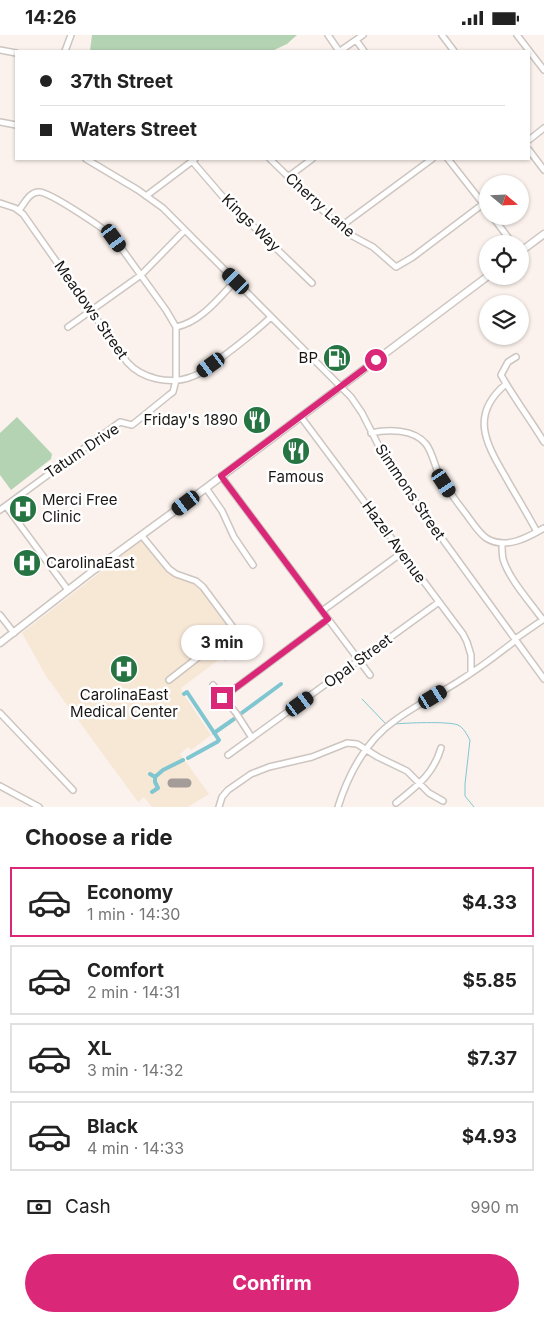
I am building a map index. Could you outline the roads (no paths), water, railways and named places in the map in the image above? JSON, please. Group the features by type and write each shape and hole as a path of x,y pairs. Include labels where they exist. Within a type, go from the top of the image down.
{"main road":[{"path":"529,245 544,234"},
{"path":"0,643 479,283"}],"street":[{"path":"65,50 70,35"},
{"path":"328,35 338,50"},
{"path":"341,50 363,35"},
{"path":"442,35 453,50"},
{"path":"517,35 529,50"},
{"path":"356,40 363,50"},
{"path":"0,50 15,53"},
{"path":"530,52 544,70"},
{"path":"0,122 15,125"},
{"path":"530,139 544,128"},
{"path":"530,151 544,169"},
{"name":"Simmons Street","path":"88,160 162,208 341,387 358,407 388,464 544,679"},
{"path":"146,196 194,160"},
{"name":"Kings Way","path":"194,160 223,197 312,283"},
{"name":"Cherry Lane","path":"271,160 340,227 373,247 396,267 413,257 479,207"},
{"path":"288,177 311,160"},
{"path":"340,227 431,160"},
{"path":"449,160 479,199"},
{"path":"0,203 19,210 29,196 40,192 47,194 114,238 176,327 176,380"},
{"name":"Meadows Street","path":"19,210 121,353 135,369 150,377 160,380 190,378 200,373 253,334 271,317"},
{"path":"68,327 141,275 185,230"},
{"path":"176,327 197,318 236,281"},
{"path":"516,357 508,362 501,375 544,442"},
{"name":"Tatum Drive","path":"0,510 120,422 132,425 173,392 176,380"},
{"path":"506,384 490,402 484,417 486,440 537,532"},
{"name":"Hazel Avenue","path":"301,417 403,552 467,642 471,655 471,673"},
{"path":"372,433 391,430 418,437 425,443 444,483 479,531 486,537 502,543 524,539 544,528"},
{"path":"221,476 370,675"},
{"path":"206,488 222,511 234,537 254,565"},
{"path":"6,506 68,590"},
{"path":"142,535 168,569 176,575 196,581 203,587 232,626 232,630 228,634 169,679"},
{"path":"338,807 352,771 366,749 383,730 397,719 471,673 543,619 515,581 504,559 502,543"},
{"path":"322,611 403,552"},
{"name":"Opal Street","path":"228,755 439,602"},
{"path":"0,615 14,633"},
{"path":"222,698 328,619"},
{"path":"214,685 222,698 236,713 252,739"},
{"path":"0,713 73,789"},
{"path":"219,807 222,797 228,790 260,770 312,757 347,743 357,744 407,771 429,793 443,801"},
{"path":"396,803 419,784 434,766 441,748"},
{"path":"0,786 39,807"}],"waterway":[{"path":"239,715 281,684"},
{"path":"184,694 187,692 219,740 188,758"},
{"path":"362,699 385,723"},
{"path":"214,733 234,719"},
{"path":"394,724 445,723 458,725 462,728 470,740 465,796 474,807"},
{"path":"150,774 155,777 163,770 183,760"},
{"path":"152,792 158,788 155,777"}],"place":[{"name":"BP","path":"337,358"},
{"name":"Friday's 1890","path":"257,420"},
{"name":"Famous","path":"296,451"},
{"name":"Merci Free Clinic","path":"23,509"},
{"name":"CarolinaEast","path":"27,563"},
{"name":"CarolinaEast Medical Center","path":"124,669"}]}
